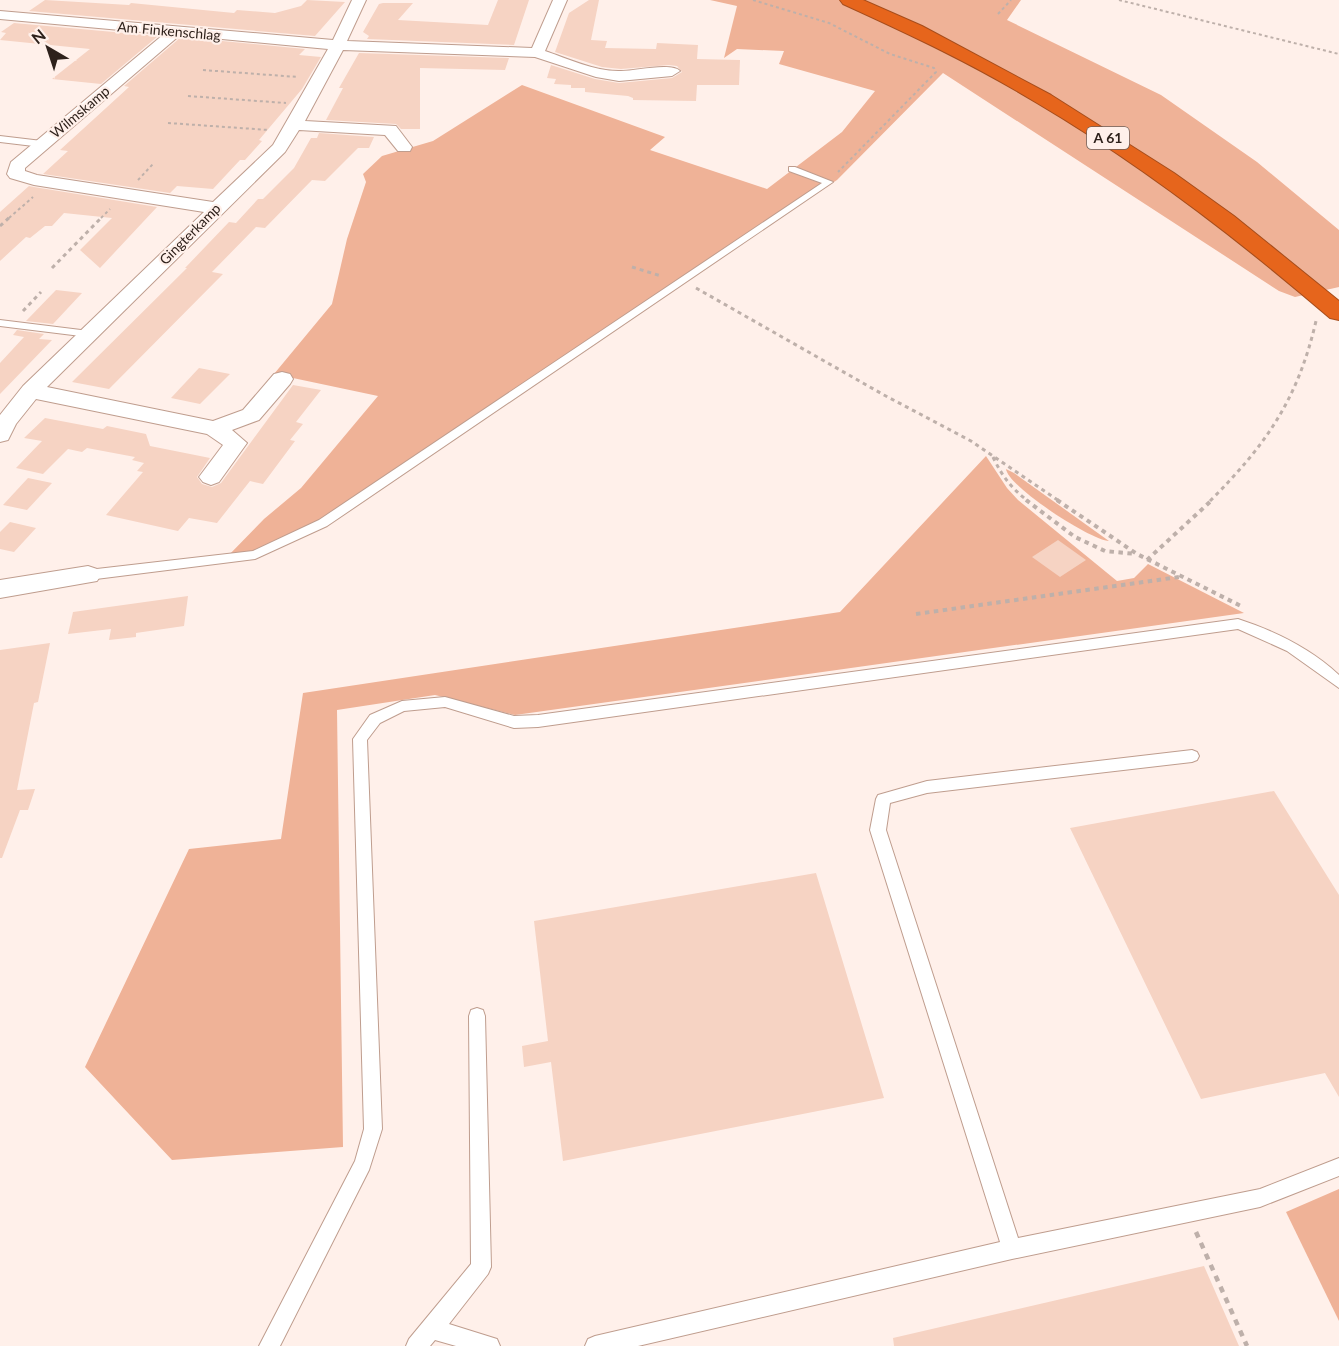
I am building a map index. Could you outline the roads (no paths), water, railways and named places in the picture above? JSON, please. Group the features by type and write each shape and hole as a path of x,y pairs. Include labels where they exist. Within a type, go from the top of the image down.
{"highway":[{"name":"A 61","path":"849,0 958,51 1069,113 1218,214 1283,264 1339,313"},
{"name":"A 61","path":"878,0 983,50 1069,97 1124,130 1250,215"}],"street":[{"path":"338,45 359,0"},
{"path":"536,52 544,44 555,8 560,0"},
{"name":"Am Finkenschlag","path":"0,15 338,45 536,52 601,74 672,71"},
{"name":"Wilmskamp","path":"175,32 17,166 16,174 49,182 216,208"},
{"name":"Gingterkamp","path":"0,434 6,422 31,391 279,148 306,105 338,45"},
{"path":"292,129 390,130 404,147"},
{"path":"214,428 250,415 282,379"},
{"path":"31,391 214,428 236,443 211,477"},
{"path":"0,589 88,574"}],"lane":[{"path":"0,139 42,144"},
{"path":"88,574 255,555 323,523 829,182 792,169"},
{"path":"5,324 89,333"},
{"path":"269,1346 363,1164 373,1129 360,739 375,719 402,706 445,702 514,722 538,721 1238,624 1262,631 1295,650 1339,683"},
{"path":"1012,1249 878,830 883,799 927,787 1192,756"},
{"path":"416,1346 481,1267 477,1016"},
{"path":"596,1346 1012,1249 1260,1198 1339,1167"},
{"path":"432,1329 490,1346"}]}
